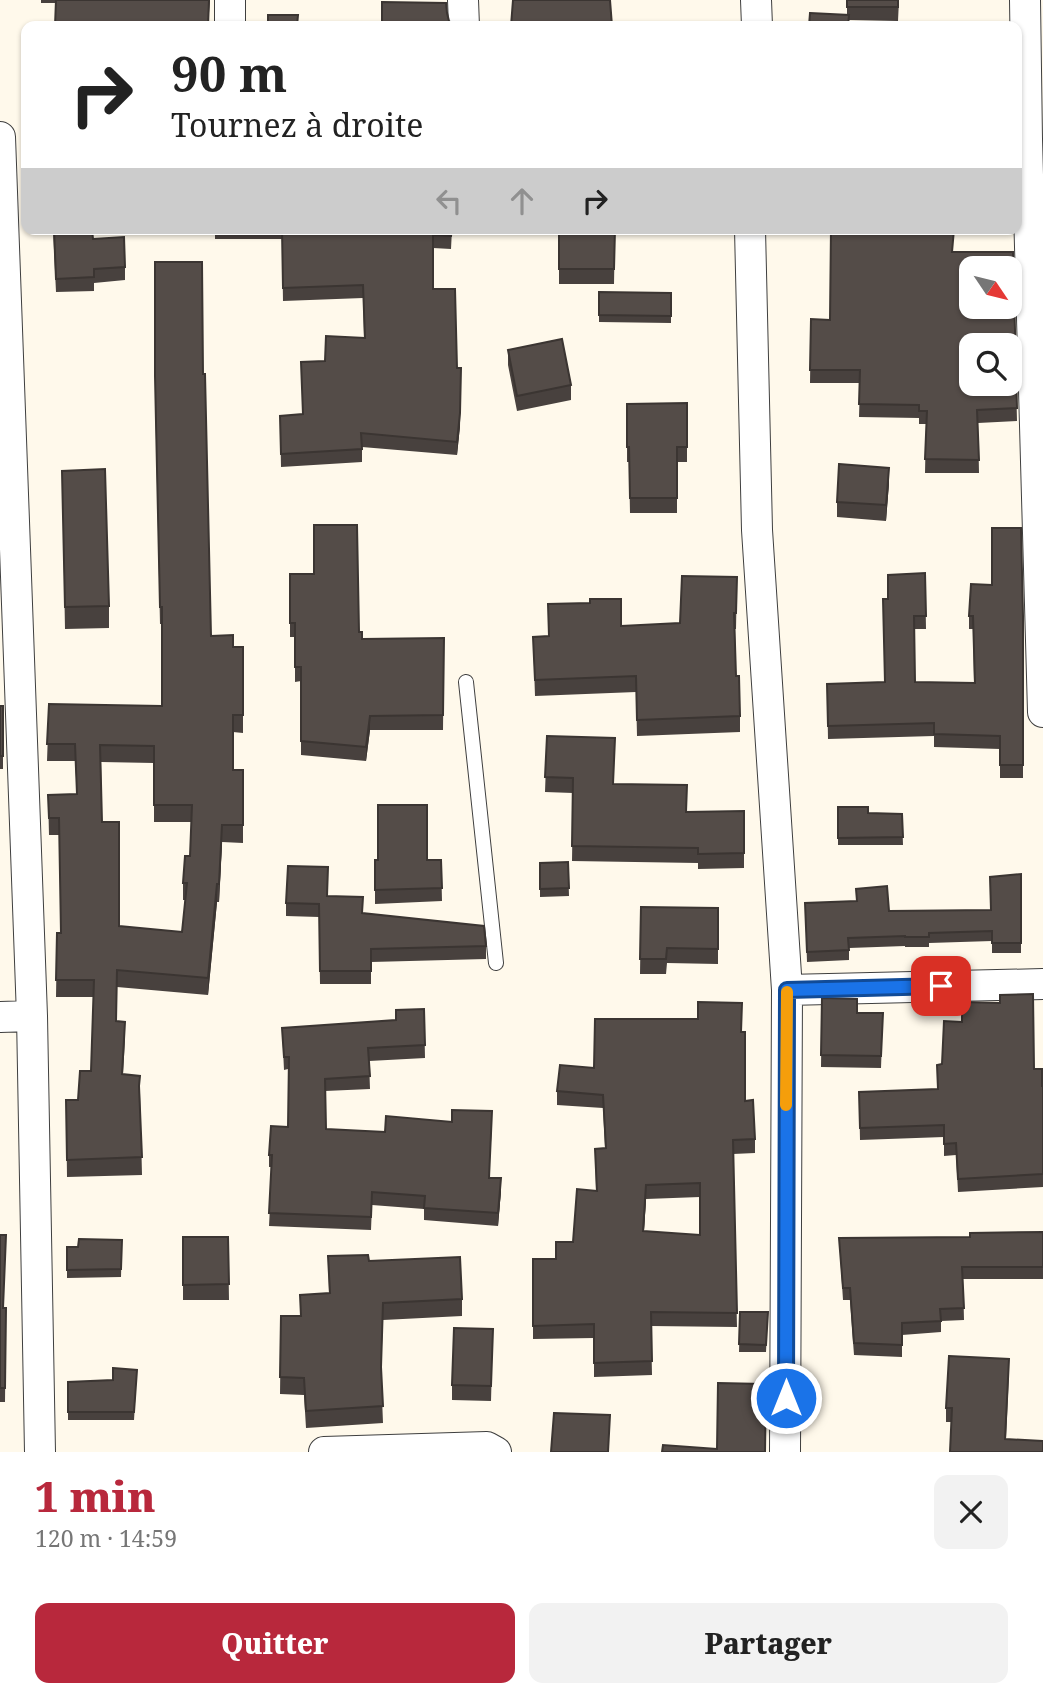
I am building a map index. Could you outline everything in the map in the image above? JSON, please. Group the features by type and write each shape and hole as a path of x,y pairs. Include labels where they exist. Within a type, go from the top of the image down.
{"street":[{"path":"230,0 230,21"},
{"path":"463,0 464,21"},
{"path":"756,0 757,21"},
{"path":"1025,0 1043,712"},
{"path":"0,137 9,175 32,1016 40,1452"},
{"path":"750,235 757,530 787,990 786,1452"},
{"path":"787,990 1043,984"},
{"path":"0,1017 32,1016"},
{"path":"324,1452 487,1447 496,1452"}],"lane":[{"path":"466,682 496,963"}],"building":[{"path":"56,0 209,0 208,21 55,21"},
{"path":"513,0 610,0 612,21 511,21"},
{"path":"847,0 898,0 898,7 847,7"},
{"path":"382,2 446,3 449,21 382,21"},
{"path":"810,13 849,15 848,21 809,21"},
{"path":"268,15 298,15 297,21 268,21"},
{"path":"54,235 93,235 93,239 124,237 125,267 94,269 94,277 56,279"},
{"path":"282,235 433,235 433,289 455,289 457,368 461,368 457,442 361,433 362,449 281,454 280,416 303,414 301,362 325,361 326,336 365,338 363,285 283,288"},
{"path":"559,235 615,235 614,269 559,269"},
{"path":"831,235 953,235 952,252 1013,252 1013,256 959,256 959,319 1015,319 1015,333 959,333 959,396 1017,396 1017,408 977,410 979,460 925,459 927,411 919,411 919,405 859,404 860,370 810,370 811,319 830,320"},
{"path":"155,262 202,262 211,636 233,635 233,647 243,647 243,715 233,715 233,770 243,770 243,825 222,825 219,884 208,978 117,970 116,1021 125,1022 122,1074 140,1076 142,1157 67,1160 66,1100 78,1100 80,1071 91,1071 94,980 56,980 57,933 61,933 59,818 49,818 48,795 77,794 75,744 47,744 49,704 162,706","holes":["100,745 154,746 154,805 192,805 190,856 185,856 183,883 187,883 182,932 119,926 119,822 102,822"]},
{"path":"599,292 671,293 671,316 599,315"},
{"path":"562,339 571,385 517,396 508,350"},
{"path":"687,403 687,447 677,447 677,498 630,498 627,404"},
{"path":"839,464 889,468 886,505 837,502"},
{"path":"105,469 109,606 65,607 62,471"},
{"path":"314,525 357,525 359,632 362,632 362,639 444,638 443,715 370,716 366,747 301,741 301,667 295,667 295,623 290,623 290,574 314,574"},
{"path":"992,528 1021,528 1023,765 1000,765 1000,736 934,734 934,723 828,726 827,684 885,682 883,599 888,599 888,575 925,573 926,616 914,616 915,682 975,683 973,616 969,616 971,584 992,585"},
{"path":"682,576 737,577 734,613 740,716 637,720 636,676 535,680 533,637 549,636 548,604 590,603 590,599 621,599 621,626 680,623"},
{"path":"0,706 3,706 3,756 0,756"},
{"path":"547,736 615,738 613,784 687,785 686,812 744,811 744,853 698,854 698,848 572,846 573,778 545,777"},
{"path":"378,805 427,805 427,860 441,860 442,888 375,890"},
{"path":"838,807 868,807 868,813 902,814 903,837 838,838"},
{"path":"568,862 569,888 540,889 540,863"},
{"path":"288,866 328,867 327,896 363,897 362,913 484,926 486,946 371,949 371,971 320,971 319,904 286,903"},
{"path":"1021,874 1021,943 992,943 992,931 929,933 929,937 848,938 849,950 807,952 805,903 857,901 856,889 887,886 889,911 991,910 990,877"},
{"path":"641,907 718,908 718,949 667,948 666,959 640,959"},
{"path":"1033,994 1034,1069 1042,1069 1043,1086 1043,1174 958,1179 956,1143 944,1144 944,1125 860,1128 859,1092 938,1089 937,1065 942,1064 944,1021 962,1022 962,1002 1000,1003 1000,995"},
{"path":"822,998 857,999 857,1013 883,1013 881,1056 821,1055"},
{"path":"698,1002 742,1003 741,1032 745,1032 745,1101 753,1100 755,1139 733,1140 737,1313 651,1312 652,1361 594,1363 594,1324 533,1326 533,1259 556,1259 556,1242 573,1242 577,1189 597,1191 595,1149 606,1148 603,1095 557,1091 560,1065 594,1068 595,1019 698,1019","holes":["700,1183 700,1235 643,1231 646,1185"]},
{"path":"424,1009 425,1045 368,1048 370,1076 325,1079 326,1129 385,1132 386,1116 452,1122 452,1110 492,1111 489,1178 501,1178 498,1213 424,1208 425,1196 372,1192 371,1217 269,1213 271,1126 288,1127 289,1057 284,1057 282,1028 396,1020 396,1010"},
{"path":"1043,1232 1043,1267 962,1267 964,1308 940,1309 941,1321 902,1323 902,1345 854,1343 850,1288 843,1288 839,1238 970,1237 970,1233"},
{"path":"0,1235 6,1235 3,1308 6,1308 5,1388 0,1388"},
{"path":"183,1237 228,1237 229,1284 183,1285"},
{"path":"79,1239 122,1240 121,1269 67,1270 67,1247 78,1247"},
{"path":"368,1255 369,1261 460,1257 462,1299 383,1303 383,1406 306,1411 304,1378 280,1377 281,1316 301,1316 300,1295 330,1293 328,1256"},
{"path":"740,1312 768,1312 766,1345 739,1344"},
{"path":"454,1328 493,1329 491,1386 452,1385"},
{"path":"949,1356 1009,1359 1005,1439 1043,1441 1043,1452 950,1452 952,1408 946,1408"},
{"path":"113,1368 137,1370 134,1412 68,1412 68,1382 113,1380"},
{"path":"718,1383 766,1384 765,1452 662,1452 663,1445 717,1449"},
{"path":"554,1413 610,1415 608,1452 551,1452"}],"slow traffic":[{"path":"786,1105 787,992"}],"route":[{"path":"786,1398 787,990 941,986"}]}
